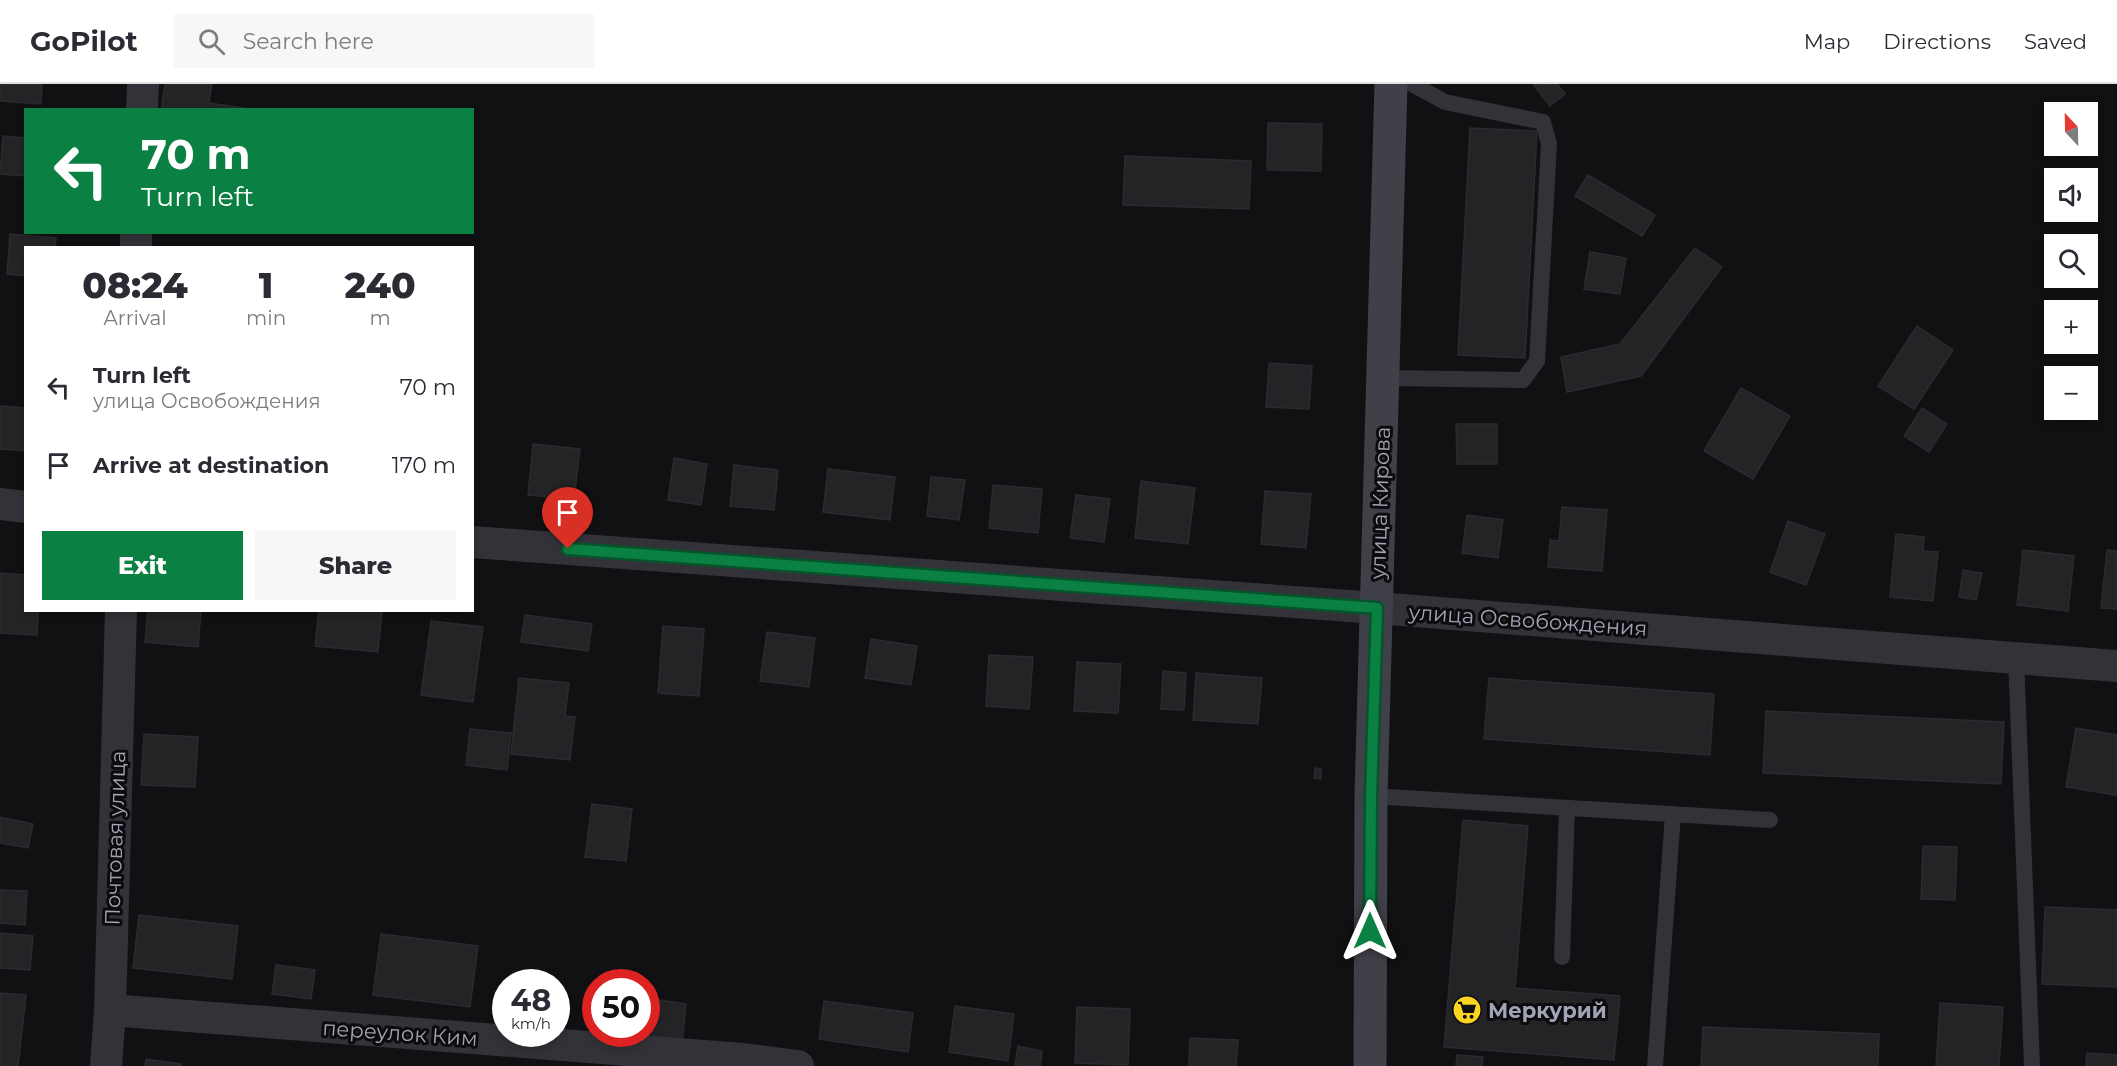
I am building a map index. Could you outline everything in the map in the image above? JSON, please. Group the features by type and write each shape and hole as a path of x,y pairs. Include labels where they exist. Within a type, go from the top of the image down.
{"main road":[{"name":"улица Кирова","path":"1370,1066 1371,796 1391,84"}],"street":[{"path":"142,108 143,84"},
{"path":"0,504 24,507"},
{"name":"улица Освобождения","path":"474,542 1377,608 2117,666"},
{"name":"Почтовая улица","path":"106,1066 110,1010 121,612"},
{"name":"переулок Ким","path":"110,1010 743,1059 798,1066"}],"lane":[{"path":"1384,378 1523,380 1537,361 1549,144 1544,122 1445,102 1413,84"},
{"path":"2016,658 2032,1066"},
{"path":"1371,796 1770,820"},
{"path":"1563,957 1568,808"},
{"path":"1655,1066 1673,814"}],"building":[{"path":"1,84 42,84 41,104 0,101"},
{"path":"165,84 212,84 209,103 244,108 161,108"},
{"path":"1533,84 1557,84 1565,94 1550,106"},
{"path":"1268,123 1322,124 1321,171 1267,170"},
{"path":"1470,128 1537,131 1525,358 1458,355"},
{"path":"3,136 24,138 24,176 0,174"},
{"path":"1125,156 1251,161 1249,209 1123,205"},
{"path":"1588,175 1655,215 1642,236 1575,196"},
{"path":"10,234 56,238 55,246 24,246 24,276 7,274"},
{"path":"1695,248 1722,267 1641,376 1567,392 1561,357 1620,344"},
{"path":"1590,252 1626,258 1620,294 1584,289"},
{"path":"1917,326 1953,350 1914,409 1878,386"},
{"path":"1269,363 1312,366 1309,409 1266,407"},
{"path":"1741,388 1790,416 1753,479 1704,451"},
{"path":"0,406 24,408 24,451 0,449"},
{"path":"1922,408 1947,424 1929,452 1904,436"},
{"path":"1456,424 1497,424 1497,464 1457,464"},
{"path":"533,444 580,449 574,499 528,495"},
{"path":"674,458 707,464 701,505 668,500"},
{"path":"734,465 778,470 774,510 730,506"},
{"path":"828,469 895,477 890,520 823,512"},
{"path":"931,477 965,480 959,520 927,516"},
{"path":"1141,481 1195,488 1188,544 1135,538"},
{"path":"993,485 1042,489 1038,533 989,528"},
{"path":"1265,491 1311,494 1306,548 1261,544"},
{"path":"1076,495 1110,499 1104,542 1070,538"},
{"path":"1562,507 1607,510 1602,571 1548,567 1550,540 1559,541"},
{"path":"1467,515 1503,520 1498,558 1462,553"},
{"path":"1788,521 1825,534 1806,585 1770,572"},
{"path":"1896,534 1924,537 1923,551 1938,552 1933,601 1890,597"},
{"path":"2023,550 2074,556 2068,611 2017,605"},
{"path":"2107,550 2117,551 2117,609 2101,608"},
{"path":"1963,570 1982,573 1976,600 1959,597"},
{"path":"0,573 24,575 24,612 38,612 37,635 0,633"},
{"path":"148,612 201,612 198,647 145,642"},
{"path":"319,612 382,612 378,652 315,646"},
{"path":"525,615 592,624 588,651 521,642"},
{"path":"431,621 483,627 473,702 421,695"},
{"path":"663,626 704,629 699,696 658,693"},
{"path":"767,632 815,638 809,687 760,681"},
{"path":"871,639 917,646 911,685 865,678"},
{"path":"989,655 1033,657 1029,709 986,706"},
{"path":"1077,662 1121,664 1118,713 1074,711"},
{"path":"1163,671 1186,673 1184,710 1161,709"},
{"path":"1196,673 1262,678 1258,724 1193,720"},
{"path":"519,678 569,683 565,716 575,717 570,760 511,754"},
{"path":"1489,678 1714,694 1710,755 1484,739"},
{"path":"1766,711 2004,722 2001,784 1763,773"},
{"path":"2076,728 2117,735 2116,795 2066,787"},
{"path":"470,729 511,733 507,770 466,765"},
{"path":"144,734 198,737 195,787 141,785"},
{"path":"1315,768 1321,769 1321,779 1314,778"},
{"path":"592,804 632,809 626,861 585,857"},
{"path":"0,817 33,824 28,848 0,843"},
{"path":"1463,820 1528,826 1515,988 1620,996 1614,1060 1444,1047"},
{"path":"1923,846 1957,847 1955,900 1921,899"},
{"path":"0,890 27,891 25,925 0,923"},
{"path":"2045,907 2117,910 2117,987 2042,984"},
{"path":"139,915 238,926 232,979 133,968"},
{"path":"0,933 33,936 30,970 0,968"},
{"path":"381,934 478,946 470,1007 373,995"},
{"path":"276,965 315,970 311,999 272,994"},
{"path":"0,993 26,995 18,1066 0,1066"},
{"path":"660,1000 686,1004 682,1043 660,1040"},
{"path":"824,1001 913,1013 908,1052 819,1039"},
{"path":"1940,1003 2003,1007 1999,1066 1936,1066"},
{"path":"955,1006 1014,1014 1008,1061 949,1052"},
{"path":"1077,1007 1130,1009 1128,1065 1075,1063"},
{"path":"1703,1027 1879,1034 1878,1066 1701,1066"},
{"path":"1190,1038 1238,1040 1236,1066 1189,1066"},
{"path":"1018,1046 1042,1051 1040,1066 1015,1065"},
{"path":"2087,1053 2117,1055 2117,1066 2086,1066"},
{"path":"1457,1055 1483,1057 1482,1066 1456,1066"},
{"path":"146,1059 181,1064 181,1066 145,1066"}],"place":[{"name":"Меркурий","path":"1467,1010"}],"route":[{"path":"568,549 1377,608 1371,796 1370,931"}]}
